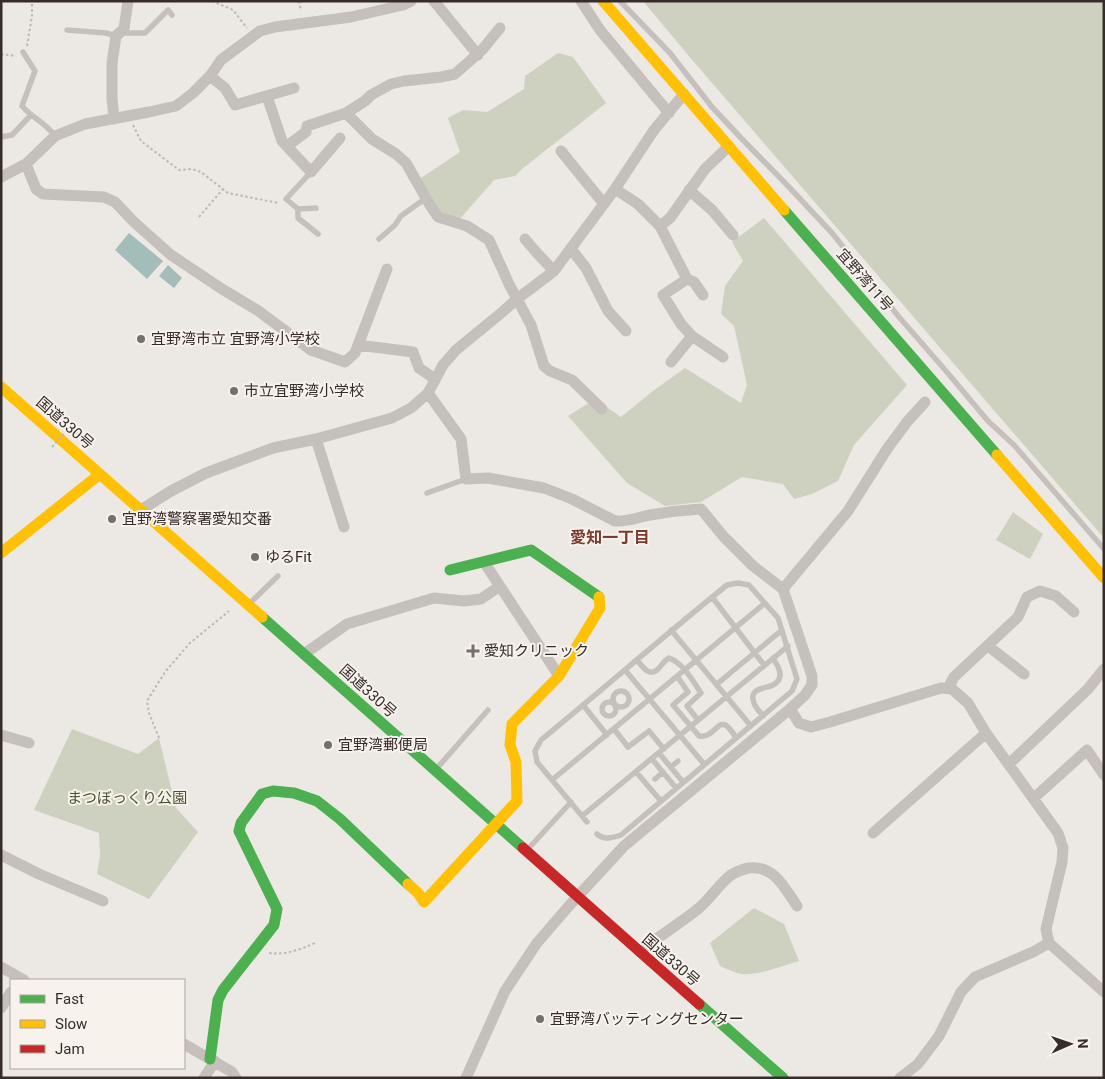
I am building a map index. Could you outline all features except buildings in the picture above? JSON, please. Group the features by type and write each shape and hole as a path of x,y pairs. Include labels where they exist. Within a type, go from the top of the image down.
{"main road":[{"name":"宜野湾11号","path":"603,1 1104,578"},
{"name":"国道330号","path":"1,386 783,1078"},
{"path":"1,553 100,474"},
{"path":"212,1060 218,1000 223,990 274,925 277,909 239,832 241,822 262,794 273,791 294,794 316,801 340,819 418,893 424,902 517,801 516,762 510,745 512,724 560,676 600,608 599,597 531,550 450,570"}],"street":[{"path":"114,119 112,63 118,34 124,29 128,1"},
{"path":"1,177 26,164 55,136 85,124 176,106 194,93 210,76 221,60 260,31 275,27 351,17 403,5 411,1"},
{"path":"434,1 478,55"},
{"path":"581,1 600,30 669,113"},
{"path":"600,30 613,12"},
{"path":"287,146 306,132 307,126 346,113 365,102 371,95 391,84 454,74 478,55 500,28"},
{"path":"210,76 225,88 236,105 294,88"},
{"path":"141,510 170,491 206,473 273,448 316,439 392,418 411,408 428,394 443,365 456,350 517,299 554,272 615,189 654,130 684,94"},
{"path":"267,96 282,141 311,172 340,138"},
{"path":"346,113 372,139 396,154 406,163 438,217 468,226 489,240 517,299 532,325 544,366 550,371 572,380 602,409"},
{"path":"660,226 670,218 705,169 729,146"},
{"path":"561,151 604,204"},
{"path":"26,164 36,190 43,194 60,196 104,197 115,202 171,255 257,310 311,350 345,362 355,353 387,269"},
{"path":"615,189 638,204 660,226 687,279 694,282 703,295"},
{"path":"689,190 712,210 733,235"},
{"path":"525,239 554,272"},
{"path":"572,250 586,268 608,311 626,331"},
{"path":"687,279 663,295 681,324 692,336 723,358"},
{"path":"671,362 692,336"},
{"path":"358,345 413,352 419,368 435,379"},
{"path":"428,394 461,439 466,479 488,478 544,488 572,499 615,521 622,522 649,515 701,509 724,537 753,566 782,589 812,676 812,685 805,695 790,709 624,846 537,943 505,991 466,1078"},
{"path":"782,589 848,511 887,449 925,402"},
{"path":"316,439 344,527"},
{"path":"484,562 560,676"},
{"path":"304,654 347,624 434,598 464,601 481,599 500,586"},
{"path":"948,688 954,677 1018,617 1027,596 1040,591 1056,596 1074,612"},
{"path":"988,646 1024,674"},
{"path":"1009,764 1082,695 1104,669"},
{"path":"790,709 799,723 811,727 941,688 952,689 968,703 986,733 1058,833 1063,848 1062,862 1046,929 1049,943 1104,992"},
{"path":"873,833 986,733"},
{"path":"1,735 29,743"},
{"path":"1034,798 1087,750 1104,775"},
{"path":"1,855 39,874 103,901"},
{"path":"640,952 700,908 731,875 744,869 757,867 767,870 779,880 797,906"},
{"path":"900,1078 918,1064 939,1036 961,992 975,976 1033,952 1049,943"},
{"path":"1,967 19,979"},
{"path":"1,1008 10,994"},
{"path":"185,1045 232,1072 236,1078"},
{"path":"204,1078 212,1060"}],"lane":[{"path":"620,1 670,53 712,107 740,138 832,233 899,317 988,421 1014,445 1104,549"},
{"path":"67,30 118,34 145,33 168,10 172,15"},
{"path":"25,55 35,70 22,106 50,129 55,136"},
{"path":"1,137 12,135 31,115"},
{"path":"311,172 286,199 298,209 316,208"},
{"path":"379,239 395,225 401,216 426,198"},
{"path":"298,209 298,218 318,234"},
{"path":"427,493 466,479"},
{"path":"248,605 278,576"},
{"path":"587,822 537,762 536,751 541,740 727,585 738,583 749,585 778,618 797,679 792,691 621,835 610,838 597,834"},
{"path":"712,597 764,665"},
{"path":"552,780 765,603"},
{"path":"671,630 751,726"},
{"path":"716,684 782,630"},
{"path":"582,816 788,646"},
{"path":"637,660 646,671 652,672 657,670 669,658 676,661 702,693 686,706 698,720"},
{"path":"763,716 754,703 753,696 757,690 773,685 779,680 779,667 773,658"},
{"path":"625,670 704,764"},
{"path":"677,676 688,692 673,705 699,736 710,735 718,726 724,724 736,738"},
{"path":"628,695 638,686"},
{"path":"604,714 605,716 610,716 614,714 616,710 613,700 617,693 624,692 628,695"},
{"path":"604,714 602,707 605,703 609,702 620,707 626,706 629,699 628,695"},
{"path":"584,705 606,735"},
{"path":"435,770 488,710"},
{"path":"596,720 604,714"},
{"path":"614,729 628,747 649,731 671,767 683,782"},
{"path":"652,759 676,788"},
{"path":"671,767 678,761"},
{"path":"636,772 661,801"},
{"path":"655,779 663,772"},
{"path":"526,851 570,802"}],"path":[{"path":"1,54 25,55 32,16 32,1"},
{"path":"212,1 233,10 253,36"},
{"path":"131,116 134,128 141,141 179,170 192,169 201,172 228,193 281,203 286,199"},
{"path":"199,217 223,190"},
{"path":"52,447 70,427"},
{"path":"159,738 146,701 165,672 190,643 229,611"},
{"path":"253,951 284,954 315,943"}],"green space":[{"path":"643,1 1104,1 1104,538 688,55"},
{"path":"558,53 573,57 606,103 515,176 494,180 459,220 440,215 431,202 421,178 460,152 448,118 463,110 487,112 524,89 525,76"},
{"path":"764,218 907,385 854,445 838,481 812,494 794,499 783,484 742,477 701,502 665,506 627,483 568,416 595,399 621,417 685,368 741,403 747,385 734,326 721,314 725,286 743,261 732,242"},
{"path":"1013,512 1043,534 1030,559 996,540"},
{"name":"まつぼっくり公園","path":"72,729 138,754 159,738 176,808 198,832 149,899 97,874 100,855 99,833 34,810"},
{"path":"754,908 784,924 799,961 771,970 748,974 737,973 720,966 710,943"}],"water":[{"path":"129,233 163,261 147,279 115,250"},
{"path":"168,265 182,278 174,288 159,276"}],"traffic: fast":[{"path":"784,210 997,455"},
{"path":"450,570 531,550 599,597"},
{"path":"262,617 523,848"},
{"path":"210,1059 218,1000 223,990 274,925 277,909 239,831 241,823 262,794 273,791 294,793 317,801 340,819 408,884"},
{"path":"699,1004 783,1078"}],"traffic: slow":[{"path":"603,1 784,210"},
{"path":"1,387 262,617"},
{"path":"997,455 1104,578"},
{"path":"1,553 100,474"},
{"path":"408,884 424,902 517,801 516,762 510,745 512,724 559,676 600,608 599,597"}],"traffic: jam":[{"path":"523,848 699,1004"}],"place":[{"name":"宜野湾市立 宜野湾小学校","path":"141,339"},
{"name":"市立宜野湾小学校","path":"234,391"},
{"name":"宜野湾警察署愛知交番","path":"112,519"},
{"name":"ゆるFit","path":"255,557"},
{"name":"愛知クリニック","path":"473,651"},
{"name":"宜野湾郵便局","path":"328,745"},
{"name":"宜野湾バッティングセンター","path":"540,1019"}],"district":[{"name":"愛知一丁目","path":"610,537"}]}
